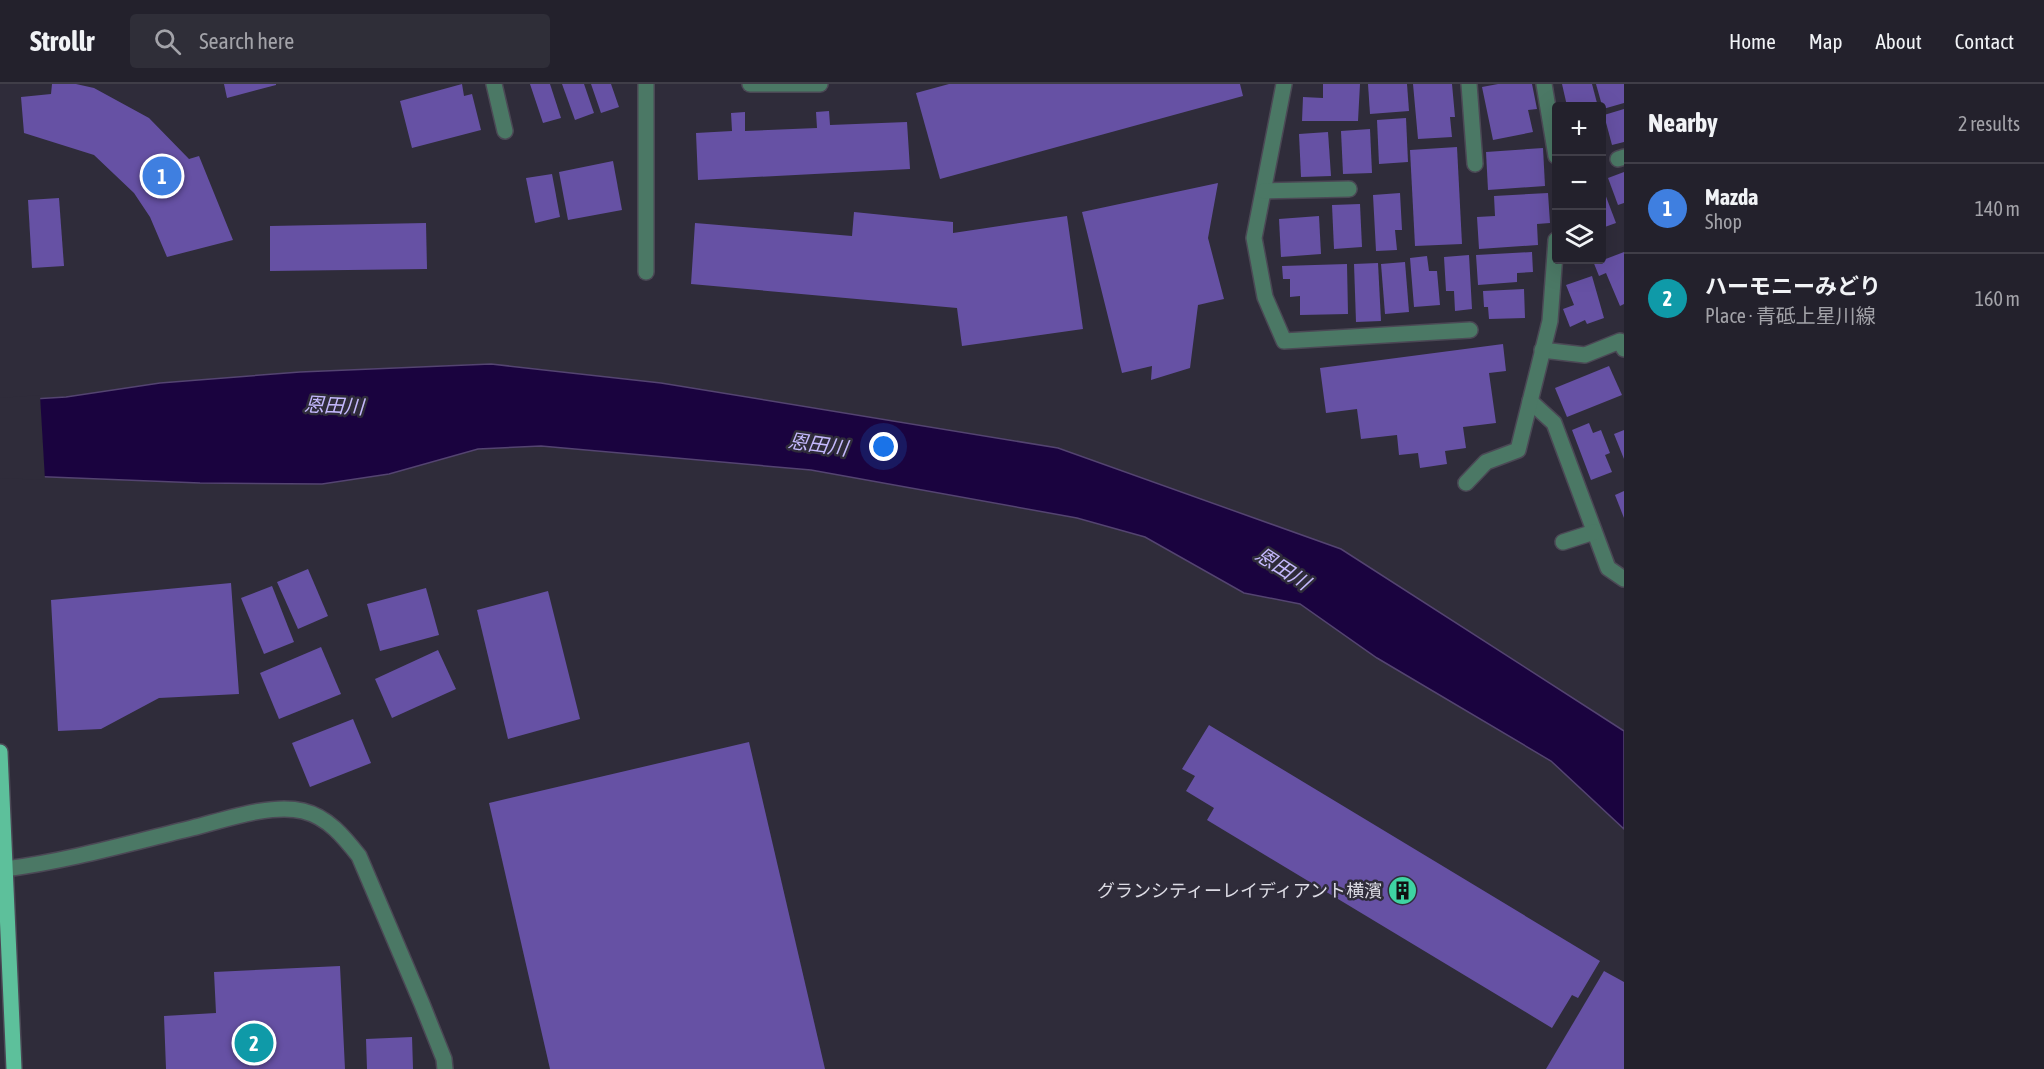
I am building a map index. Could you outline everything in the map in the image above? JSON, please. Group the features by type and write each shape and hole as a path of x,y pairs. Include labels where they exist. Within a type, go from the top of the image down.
{"main road":[{"path":"0,752 5,869 5,953 14,1069"}],"street":[{"path":"494,84 505,131"},
{"path":"646,84 646,272"},
{"path":"750,84 820,84"},
{"path":"1284,84 1254,238 1265,297 1284,341 1470,330"},
{"path":"1469,84 1475,164"},
{"path":"1545,84 1552,126"},
{"path":"1264,191 1349,189"},
{"path":"1466,483 1486,462 1518,450 1550,321 1555,264"},
{"path":"1542,350 1585,355 1620,341 1624,349"},
{"path":"1530,401 1554,423 1608,568 1624,579"},
{"path":"1563,542 1594,532"},
{"path":"5,869 46,864 260,811 301,810 319,816 344,837 359,856 430,1026 445,1069"}],"water":[{"name":"恩田川","path":"491,364 661,383 1058,448 1341,549 1624,731 1624,829 1551,761 1377,658 1300,604 1244,593 1145,537 1077,518 811,470 541,446 478,449 389,474 322,484 200,483 0,475 0,401 66,397 160,383 300,372"}],"pier":[{"path":"40,395 45,480 0,478 0,398"}],"building":[{"path":"52,84 76,84 94,88 149,118 189,159 199,156 233,240 167,257 150,217 134,193 94,155 24,133 21,97 51,94"},
{"path":"224,84 276,84 276,85 227,98"},
{"path":"462,84 464,96 472,94 481,130 412,148 400,101"},
{"path":"530,84 550,84 561,118 543,123"},
{"path":"562,84 584,84 594,113 575,120"},
{"path":"591,84 611,84 619,107 601,113"},
{"path":"949,84 1240,84 1243,96 940,179 916,93"},
{"path":"1323,84 1360,84 1358,121 1302,121 1303,97 1323,98"},
{"path":"1368,84 1407,84 1409,111 1370,114"},
{"path":"1413,84 1452,84 1455,117 1450,117 1452,137 1418,139"},
{"path":"1498,84 1532,84 1537,109 1528,110 1533,132 1493,140 1482,87"},
{"path":"1562,84 1592,84 1597,102 1566,102"},
{"path":"1596,84 1624,84 1624,103 1606,108 1606,102 1601,102"},
{"path":"1624,109 1624,142 1612,145 1606,114"},
{"path":"829,111 830,125 907,122 910,169 698,180 696,133 732,131 731,113 745,112 745,131 817,128 816,112"},
{"path":"1406,118 1408,162 1379,164 1377,120"},
{"path":"1370,129 1372,173 1343,174 1341,131"},
{"path":"1328,132 1331,176 1301,177 1299,134"},
{"path":"1457,147 1462,244 1415,246 1410,150"},
{"path":"1543,148 1545,186 1488,190 1486,152"},
{"path":"613,161 622,210 568,220 559,172"},
{"path":"1624,172 1624,203 1618,205 1608,178"},
{"path":"552,174 560,217 535,223 526,178"},
{"path":"1218,183 1208,238 1224,299 1198,305 1190,368 1151,380 1152,366 1122,373 1082,212"},
{"path":"1400,193 1402,230 1395,230 1397,250 1376,251 1373,195"},
{"path":"1548,193 1550,223 1537,224 1538,245 1479,249 1477,217 1495,216 1494,196"},
{"path":"1606,197 1616,223 1606,227"},
{"path":"59,198 64,266 32,268 28,200"},
{"path":"1360,204 1362,247 1334,249 1332,205"},
{"path":"854,212 953,222 953,233 1067,216 1083,329 962,346 957,308 691,284 695,223 852,236"},
{"path":"1319,216 1321,254 1281,257 1279,219"},
{"path":"426,223 427,269 270,271 270,226"},
{"path":"1532,252 1533,272 1517,273 1517,282 1478,285 1476,255"},
{"path":"1624,252 1624,304 1620,306 1606,273 1599,276 1594,264 1606,264 1606,259"},
{"path":"1469,255 1472,309 1455,311 1454,291 1446,291 1444,257"},
{"path":"1427,256 1429,271 1437,271 1440,305 1414,307 1410,258"},
{"path":"1405,262 1409,312 1385,314 1381,264"},
{"path":"1378,263 1381,321 1356,322 1354,264"},
{"path":"1347,264 1348,314 1300,315 1300,296 1290,297 1290,279 1283,279 1282,266"},
{"path":"1592,276 1604,318 1587,324 1585,320 1570,327 1563,309 1574,305 1566,285"},
{"path":"1524,289 1525,318 1489,319 1488,307 1484,307 1483,291"},
{"path":"1503,344 1506,371 1489,373 1496,423 1463,427 1466,448 1445,451 1447,464 1420,468 1418,453 1399,455 1397,435 1361,439 1357,409 1326,413 1320,368"},
{"path":"1609,366 1622,395 1567,417 1555,388"},
{"path":"1589,423 1593,433 1601,430 1610,453 1605,455 1612,472 1591,480 1572,430"},
{"path":"1624,430 1624,459 1614,434"},
{"path":"1624,491 1624,518 1615,495"},
{"path":"308,569 328,616 298,629 277,582"},
{"path":"231,583 239,694 159,698 101,729 58,731 51,600"},
{"path":"272,586 294,642 264,654 241,598"},
{"path":"426,588 439,635 380,651 367,604"},
{"path":"548,591 580,719 508,739 477,610"},
{"path":"321,647 341,694 279,719 260,673"},
{"path":"438,650 456,689 392,718 375,679"},
{"path":"353,719 371,763 310,787 292,743"},
{"name":"グランシティーレイディアント横濱","path":"1209,725 1600,961 1578,998 1572,995 1552,1028 1207,820 1214,808 1186,791 1195,776 1182,769"},
{"path":"749,742 825,1069 550,1069 489,803"},
{"path":"340,966 345,1069 166,1069 164,1016 216,1013 214,972"},
{"path":"1604,971 1624,982 1624,1069 1546,1069"},
{"path":"412,1037 413,1069 367,1069 366,1039"}],"place":[{"name":"Mazda","path":"162,176"},
{"name":"グランシティーレイディアント横濱","path":"1403,890"},
{"name":"ハーモニーみどり","path":"254,1043"}]}
